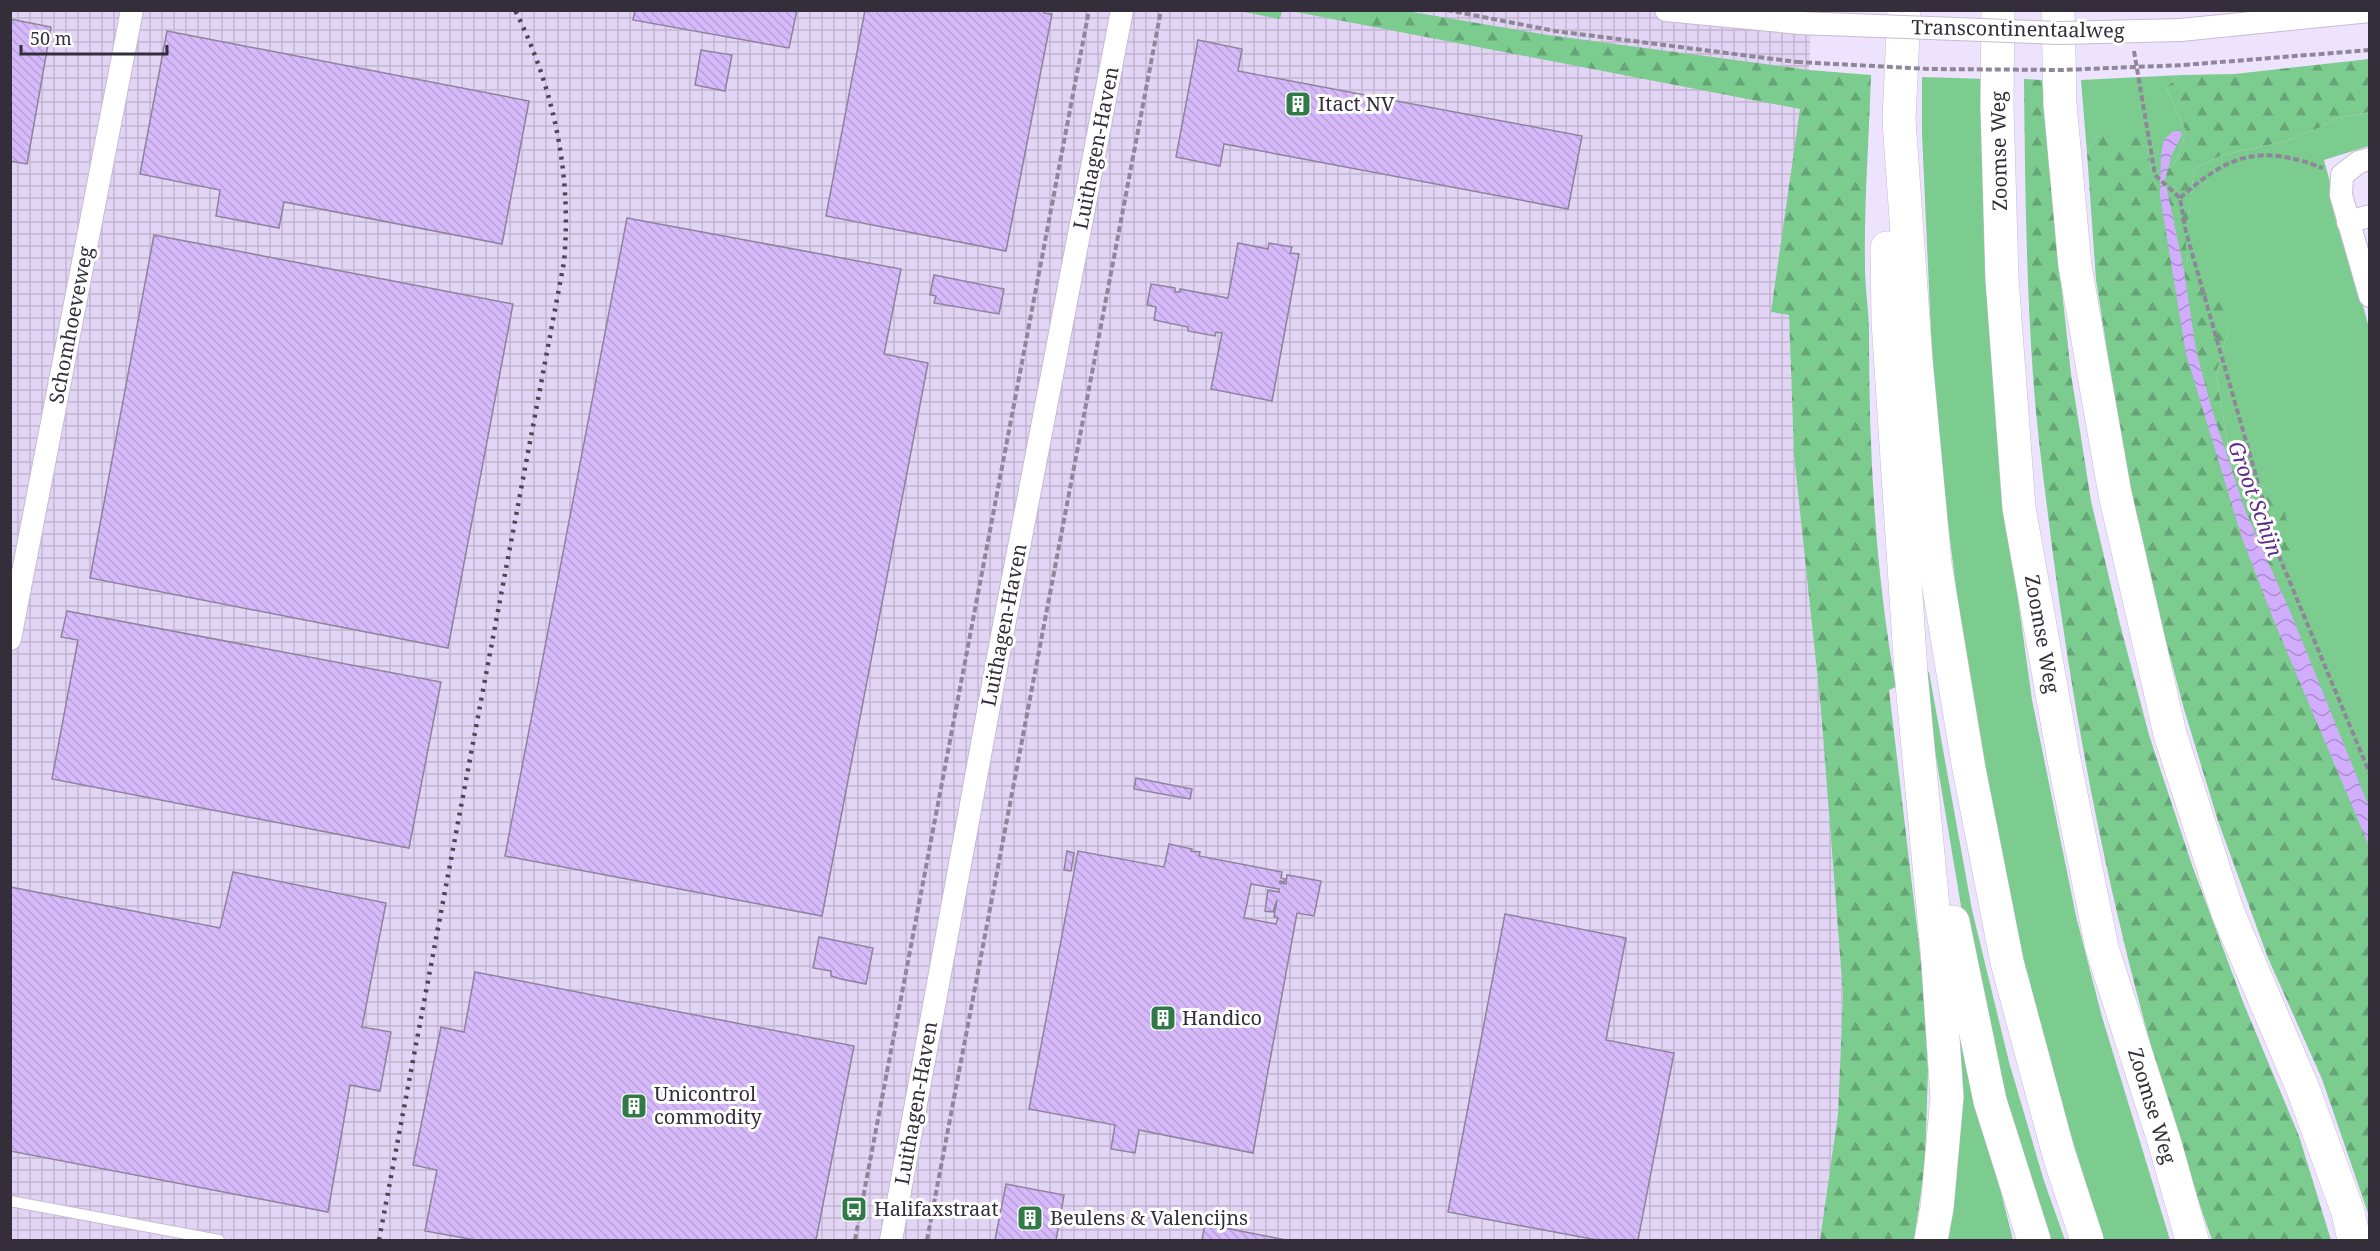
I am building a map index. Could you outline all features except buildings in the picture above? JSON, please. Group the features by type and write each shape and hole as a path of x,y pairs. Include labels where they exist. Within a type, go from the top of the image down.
{"highway":[{"path":"1904,10 1899,120 1887,239 1888,321 1911,673 1937,950 1947,1097 1937,1208 1930,1240"},
{"name":"Zoomse Weg","path":"1998,10 1997,106 2002,279 2019,508 2064,760 2102,948 2165,1143 2192,1240"},
{"path":"2058,10 2060,104 2075,266 2115,494 2170,734 2228,912 2303,1089 2348,1212 2354,1240"},
{"path":"1899,120 1916,360 1935,564 1967,758 2007,962 2059,1155 2087,1240"},
{"path":"1920,752 1963,977 1990,1101 2034,1240"}],"street":[{"name":"Schomhoeveweg","path":"10,639 132,10"},
{"name":"Luithagen-Haven","path":"891,1240 1000,641 1122,10"},
{"name":"Transcontinentaalweg","path":"1666,10 1800,23 2060,33 2181,30 2370,11"},
{"path":"2370,159 2359,162 2342,175 2341,195 2359,219 2370,296"}],"lane":[{"path":"10,1201 219,1240"}],"path":[{"path":"855,1240 1089,10"},
{"path":"927,1240 1161,10"},
{"path":"1447,10 1555,31 1797,62 1930,69 2030,70 2184,65 2370,50"},
{"path":"2134,46 2155,174 2180,198 2186,232 2279,556 2370,774"},
{"path":"2180,198 2200,180 2225,165 2253,155 2292,158 2342,175"}],"shaded area":[{"path":"10,11 1812,11 1809,70 1771,312 1789,315 1794,455 1821,710 1843,994 1838,1114 1820,1240 11,1240"}],"green space":[{"path":"1244,10 1282,11 1280,19 1244,12"},
{"path":"1291,11 1406,11 1548,35 1809,70 1871,75 1865,275 1869,326 1872,467 1878,555 1896,687 1889,690 1922,970 1928,1070 1925,1165 1914,1240 1820,1240 1838,1114 1843,994 1821,710 1794,455 1789,315 1771,312 1800,109"},
{"path":"2369,59 2369,112 2335,119 2287,141 2222,155 2194,169 2186,242 2188,264 2210,282 2226,310 2228,332 2216,374 2232,469 2272,492 2285,512 2291,548 2275,584 2369,819 2369,1216 2322,1079 2268,958 2218,821 2184,709 2152,589 2117,413 2096,280 2087,153 2099,134 2141,131 2147,144 2151,167 2161,173 2167,170 2178,156 2186,132 2166,87 2181,75 2235,74"},
{"path":"2181,75 2166,87 2186,132 2178,156 2167,170 2161,173 2151,167 2147,144 2099,134 2087,153 2081,80"},
{"path":"1922,77 1988,79 2006,512 2032,700 2076,916 2102,1017 2170,1240 2104,1240 2057,1091 2015,932 1968,682 1935,421 1922,134"},
{"path":"2024,79 2042,80 2071,374 2091,501 2149,735 2192,865 2243,1002 2299,1136 2331,1240 2212,1240 2158,1070 2135,985 2095,811 2079,723 2064,635 2044,483 2035,397 2029,302"},
{"path":"2369,112 2369,146 2324,160 2369,328 2369,819 2275,584 2272,492 2232,469 2216,374 2228,332 2188,264 2186,242 2194,169 2222,155 2287,141 2335,119"},
{"path":"1926,672 1929,672 1972,910 2009,1062 2044,1181 2065,1240 2043,1240 2027,1185 1962,912 1934,745"},
{"path":"1954,1015 1976,1093 2013,1240 1943,1240"}],"water":[{"path":"2180,130 2182,135 2172,154 2165,180 2184,270 2196,350 2212,410 2245,510 2292,616 2369,807 2369,846 2274,621 2242,538 2186,354 2160,196 2161,154 2164,140 2172,132"}],"railway":[{"path":"379,1240 564,262 565,197 557,133 540,70 515,10"}],"place":[{"name":"Itact NV","path":"1298,104"},
{"name":"Handico","path":"1163,1018"},
{"name":"Unicontrol commodity","path":"634,1106"},
{"name":"Halifaxstraat","path":"854,1209"},
{"name":"Beulens & Valencijns","path":"1030,1218"}],"water label":[{"name":"Groot Schijn","path":"2255,499"}]}
